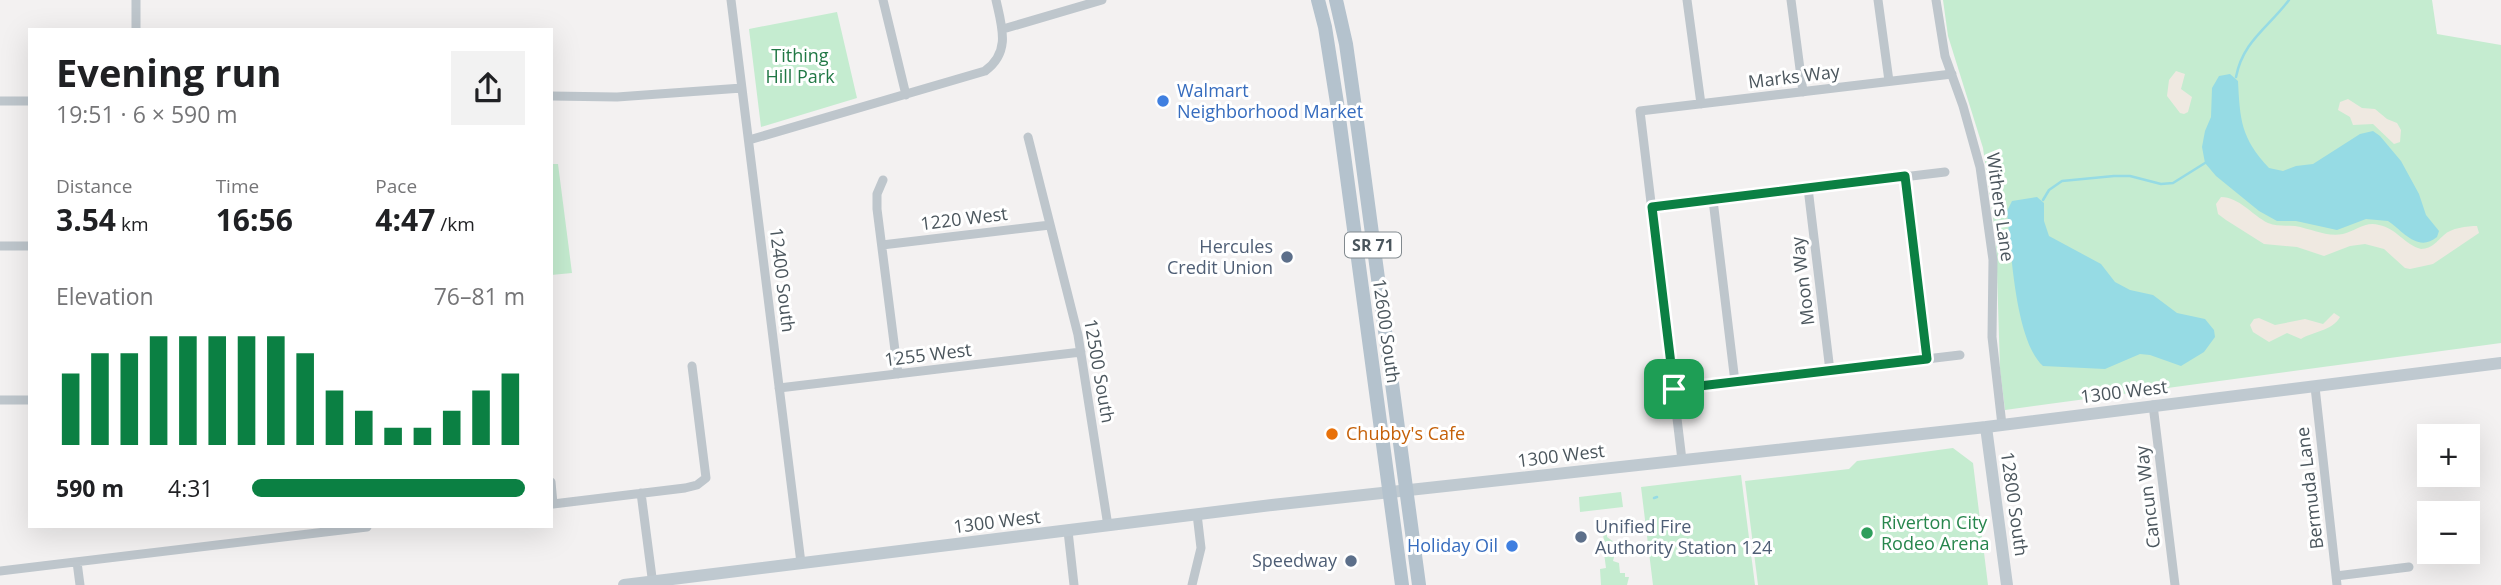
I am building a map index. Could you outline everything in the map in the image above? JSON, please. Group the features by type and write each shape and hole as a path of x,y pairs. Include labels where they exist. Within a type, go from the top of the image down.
{"main road":[{"name":"12600 South","path":"1318,0 1337,103 1402,585"},
{"name":"12600 South","path":"1336,0 1346,44 1419,585"}],"street":[{"path":"135,0 136,28"},
{"name":"12400 South","path":"731,0 801,563"},
{"path":"883,0 906,95"},
{"path":"749,140 985,71 1000,54 1004,38 996,0"},
{"path":"1687,0 1701,104"},
{"path":"1791,0 1803,92"},
{"path":"1878,0 1889,81"},
{"name":"Withers Lane","path":"1936,0 1940,36 1973,139 1988,218 1993,260 1994,365 2002,425"},
{"path":"1003,29 1097,1"},
{"name":"Marks Way","path":"1652,207 1640,111 1952,74"},
{"path":"553,96 617,97 742,88"},
{"path":"0,101 28,101"},
{"name":"12500 South","path":"1028,137 1081,352 1108,526"},
{"path":"1682,460 1652,207 1945,172"},
{"path":"1905,176 1927,359"},
{"path":"883,180 877,194 877,209 898,374"},
{"name":"Moon Way","path":"1808,188 1830,370"},
{"path":"1713,200 1735,382"},
{"name":"1220 West","path":"882,245 1050,225"},
{"path":"0,246 28,246"},
{"name":"1255 West","path":"779,388 1081,352"},
{"path":"1674,389 1960,355"},
{"name":"1300 West","path":"624,585 1197,514 1986,427 2501,363"},
{"path":"553,504 685,488 697,485 706,478 692,366"},
{"name":"Bermuda Lane","path":"2315,387 2337,581"},
{"path":"0,400 28,400"},
{"name":"Cancun Way","path":"2153,405 2175,585"},
{"name":"12800 South","path":"1986,427 2007,585"},
{"path":"641,493 652,583"},
{"path":"1192,585 1201,548 1197,514"},
{"path":"0,571 359,528"},
{"path":"1068,531 1074,585"},
{"path":"77,562 80,585"},
{"path":"2337,581 2409,568"}],"green space":[{"path":"1943,0 2432,0 2437,34 2501,45 2501,343 2005,410 2000,369 1996,239 1983,148 1948,36"},
{"name":"Tithing Hill Park","path":"837,12 857,98 761,127 749,29"},
{"path":"553,164 558,164 572,273 553,275"},
{"name":"Riverton City Rodeo Arena","path":"1953,448 1973,463 1988,585 1758,585 1745,481 1849,469 1857,461"},
{"path":"1741,475 1755,585 1653,585 1641,487"},
{"path":"1621,492 1623,507 1580,512 1579,497"},
{"path":"1603,534 1607,534 1614,542 1616,550 1613,561 1619,563 1620,573 1629,577 1627,585 1601,585 1600,569 1606,568 1604,553 1612,551 1611,541 1604,542"}],"sand":[{"path":"2176,71 2185,74 2181,89 2192,97 2188,112 2184,114 2180,113 2167,96 2169,80"},
{"path":"2348,99 2362,108 2375,109 2397,123 2401,130 2400,142 2394,144 2373,124 2353,125 2350,117 2338,110 2340,102"},
{"path":"2221,197 2234,200 2271,224 2337,235 2374,224 2390,229 2421,249 2431,246 2455,229 2477,226 2479,233 2433,264 2410,269 2405,268 2384,249 2365,244 2350,246 2324,256 2297,247 2264,244 2218,214 2216,204"},
{"path":"2334,313 2340,317 2337,322 2301,339 2287,333 2269,342 2253,332 2250,325 2254,319 2259,318 2275,325 2305,319 2323,324"}],"water":[{"path":"2230,74 2238,81 2241,118 2247,138 2269,168 2283,171 2313,164 2360,134 2373,131 2401,161 2419,194 2426,215 2439,231 2437,237 2423,243 2417,242 2388,221 2366,219 2337,230 2296,221 2277,221 2259,211 2216,176 2205,163 2202,147 2211,117 2212,88 2219,76"},
{"path":"2037,197 2044,203 2044,221 2049,236 2101,264 2115,282 2130,290 2153,295 2177,313 2205,319 2214,330 2215,337 2204,352 2181,366 2140,354 2105,369 2043,366 2026,337 2020,316 2007,211 2012,201"}],"waterway":[{"path":"2236,77 2250,44 2289,0"},
{"path":"2043,200 2049,190 2062,181 2130,176 2161,184 2173,183 2205,163"}],"place":[{"name":"Walmart Neighborhood Market","path":"1163,101"},
{"name":"Hercules Credit Union","path":"1287,257"},
{"name":"Chubby's Cafe","path":"1332,434"},
{"name":"Riverton City Rodeo Arena","path":"1867,533"},
{"name":"Unified Fire Authority Station 124","path":"1581,537"},
{"name":"Holiday Oil","path":"1512,546"},
{"name":"Speedway","path":"1351,561"}],"route":[{"path":"1905,176 1927,359 1674,389 1652,207 1905,176"}]}
